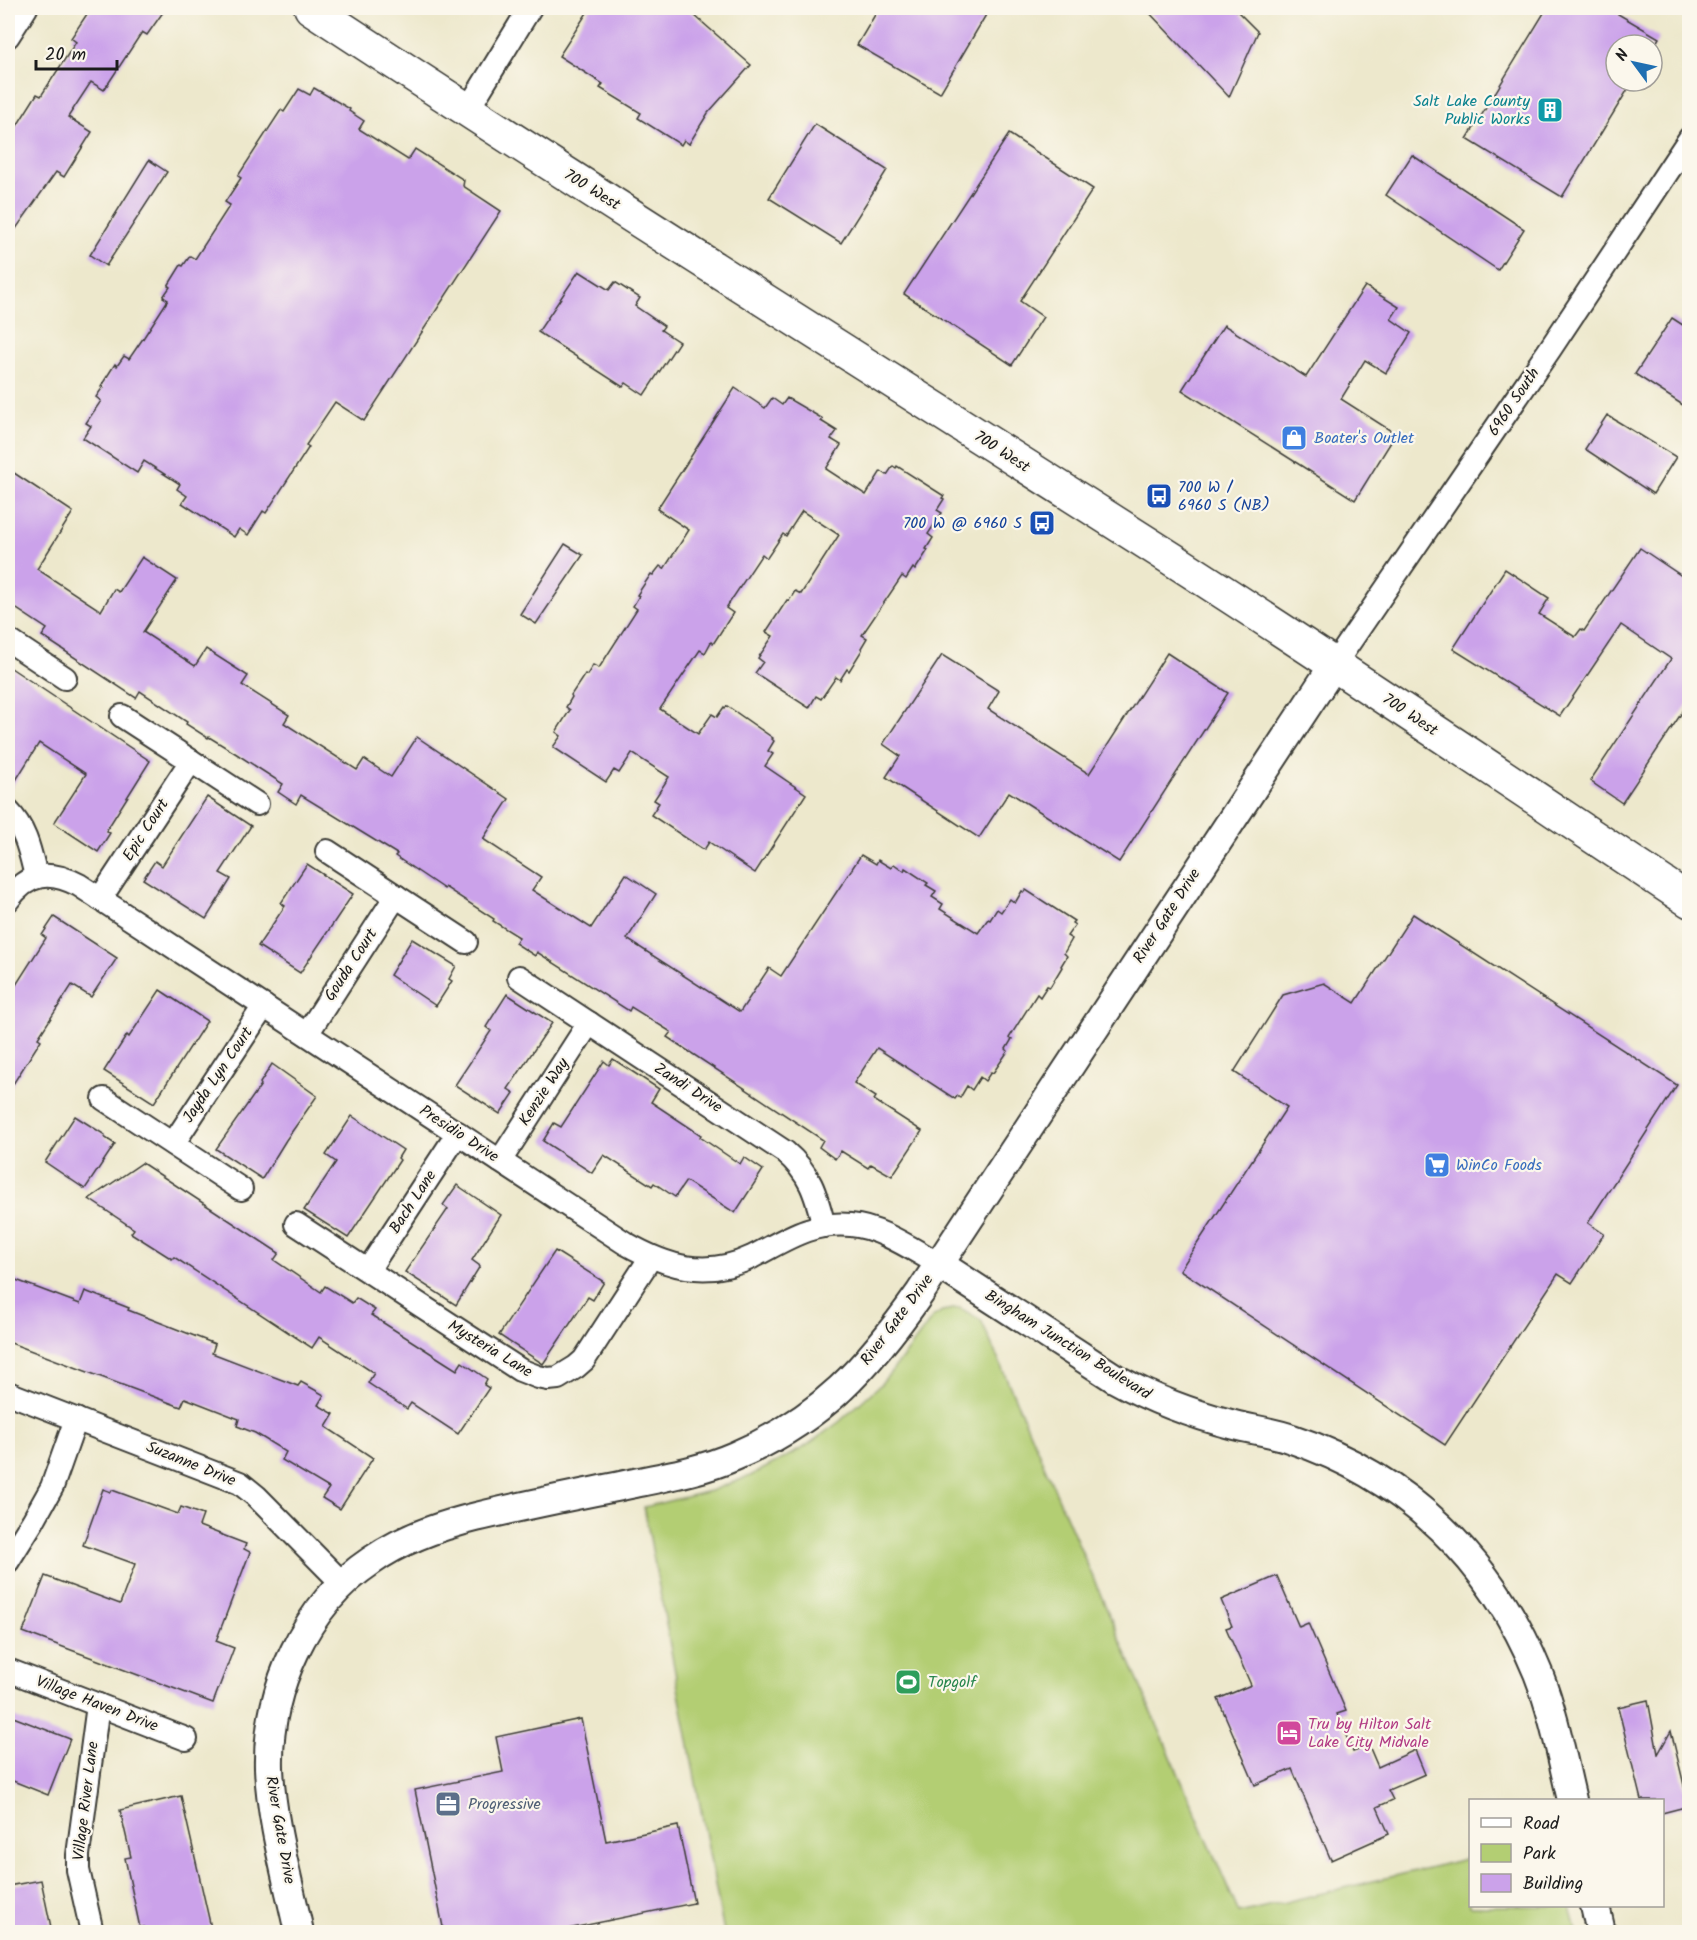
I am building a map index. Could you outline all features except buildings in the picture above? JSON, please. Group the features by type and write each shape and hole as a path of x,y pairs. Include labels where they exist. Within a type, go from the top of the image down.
{"main road":[{"name":"700 West","path":"311,8 467,111 1334,665 1689,901"}],"street":[{"path":"8,36 26,8"},
{"path":"467,111 530,8"},
{"name":"6960 South","path":"1334,665 1687,148"},
{"path":"8,640 65,678"},
{"name":"River Gate Drive","path":"299,1932 271,1794 269,1760 279,1689 294,1653 315,1618 343,1584 368,1562 401,1543 437,1528 477,1516 708,1466 761,1444 813,1412 836,1394 857,1374 894,1330 1334,665"},
{"path":"122,716 257,804"},
{"name":"Epic Court","path":"100,899 191,761"},
{"path":"8,811 25,837 36,876 19,886 8,900"},
{"path":"327,851 466,942"},
{"name":"Presidio Drive","path":"36,876 62,877 79,885 626,1243 651,1257 671,1265 689,1268 721,1268 751,1257 788,1237 824,1226 853,1225 881,1233 939,1263"},
{"name":"Gouda Court","path":"307,1034 396,896"},
{"name":"Zandi Drive","path":"519,977 790,1156 803,1169 808,1178 818,1201 824,1226"},
{"name":"Jayda Lyn Court","path":"173,1144 264,1006"},
{"name":"Kenzie Way","path":"500,1161 589,1023"},
{"path":"104,1099 241,1189"},
{"name":"Bach Lane","path":"368,1270 458,1133"},
{"name":"Mysteria Lane","path":"296,1224 520,1370 548,1379 568,1374 584,1360 651,1257"},
{"name":"Bingham Junction Boulevard","path":"939,1263 1116,1379 1137,1390 1180,1409 1290,1438 1342,1459 1388,1485 1431,1518 1477,1567 1497,1594 1527,1649 1548,1701 1572,1799"},
{"name":"Suzanne Drive","path":"8,1393 240,1483 256,1496 343,1584"},
{"path":"8,1561 52,1487 76,1419"},
{"name":"Village Haven Drive","path":"8,1670 186,1739"},
{"name":"Village River Lane","path":"92,1932 78,1870 78,1855 98,1705"},
{"path":"1595,1907 1601,1932"}],"green space":[{"name":"Topgolf","path":"960,1308 981,1320 1239,1913 1469,1858 1469,1907 1570,1907 1576,1932 724,1932 644,1507 710,1491 750,1476 803,1448 839,1422 880,1385 933,1317 942,1311"}],"place":[{"name":"Salt Lake County Public Works","path":"1550,110"},
{"name":"Boater's Outlet","path":"1294,438"},
{"name":"700 W / 6960 S (NB)","path":"1159,496"},
{"name":"700 W @ 6960 S","path":"1042,523"},
{"name":"WinCo Foods","path":"1437,1165"},
{"name":"Topgolf","path":"908,1682"},
{"name":"Tru by Hilton Salt Lake City Midvale","path":"1289,1733"},
{"name":"Progressive","path":"448,1804"}]}
